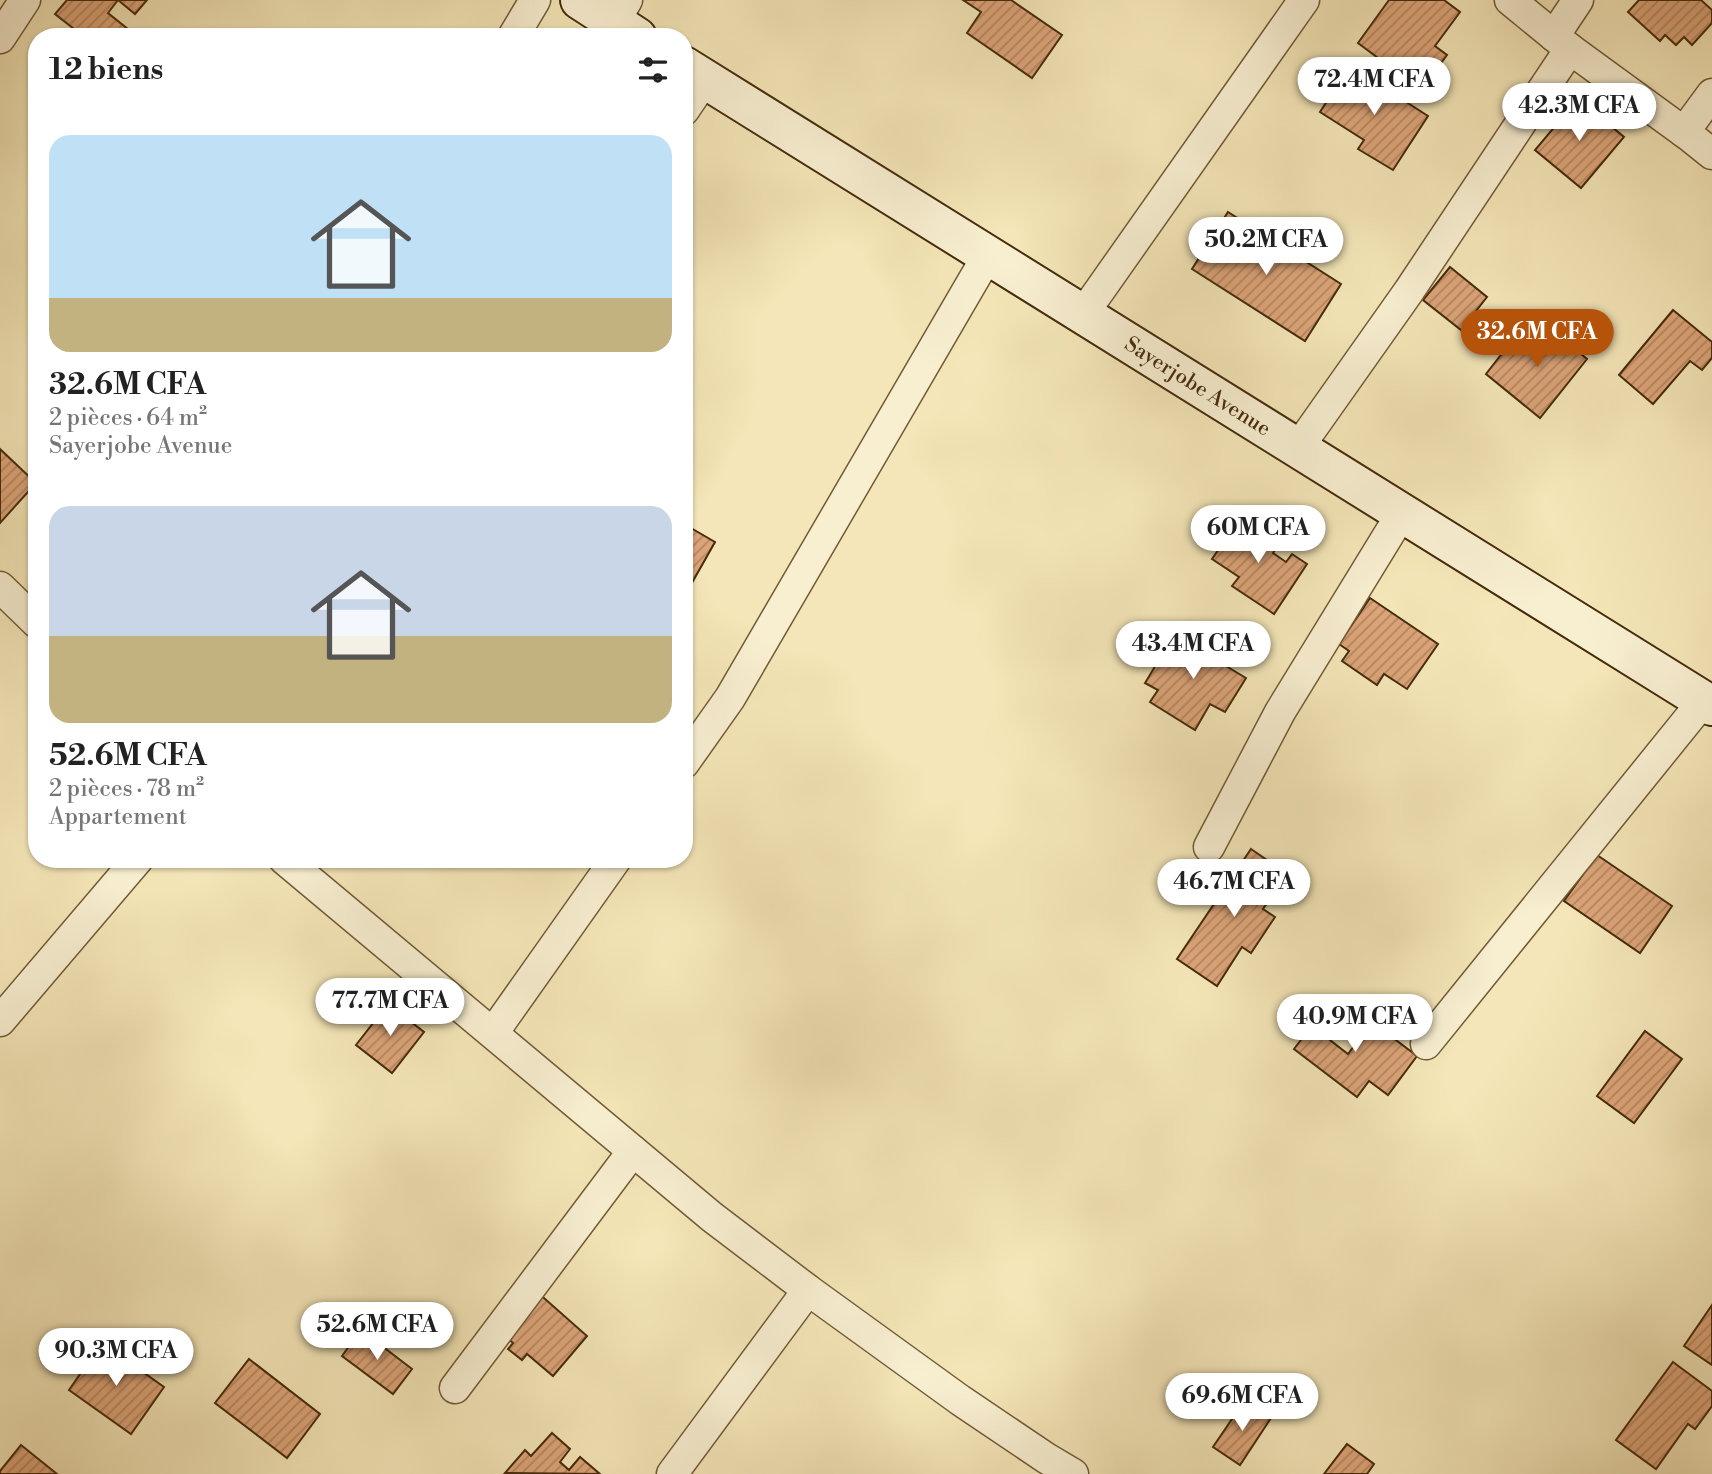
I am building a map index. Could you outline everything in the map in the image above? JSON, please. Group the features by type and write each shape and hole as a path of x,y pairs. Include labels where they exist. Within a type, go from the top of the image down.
{"street":[{"path":"0,38 25,0"},
{"path":"518,28 535,0"},
{"path":"580,0 626,20"},
{"path":"1083,314 1304,0"},
{"path":"1510,0 1712,154"},
{"path":"1298,448 1409,290 1562,42 1578,0"},
{"name":"Sayerjobe Avenue","path":"695,72 1708,703"},
{"path":"1684,132 1712,94"},
{"path":"693,749 730,698 988,255"},
{"path":"1209,847 1280,712 1402,513"},
{"path":"0,587 28,614"},
{"path":"1426,1044 1708,703"},
{"path":"0,1021 130,868"},
{"path":"295,868 712,1217 960,1400 1073,1474"},
{"path":"493,1033 610,868"},
{"path":"455,1388 633,1151"},
{"path":"672,1474 808,1290"}],"building":[{"path":"67,0 118,0 108,13 127,28 73,28 55,14"},
{"path":"118,0 147,0 135,14"},
{"path":"963,0 1011,0 1062,35 1032,78 967,33 981,12"},
{"path":"1389,0 1444,0 1460,12 1435,46 1447,55 1421,90 1358,43"},
{"path":"1639,0 1701,0 1712,10 1712,23 1692,45 1684,37 1676,45 1665,35 1660,41 1628,12"},
{"path":"1350,66 1428,116 1393,170 1358,149 1364,140 1320,112"},
{"path":"1578,99 1624,137 1581,188 1535,150"},
{"path":"1228,212 1341,284 1305,341 1192,269"},
{"path":"1450,267 1487,297 1461,330 1423,300"},
{"path":"1673,310 1712,342 1712,358 1702,370 1690,361 1653,404 1619,375"},
{"path":"1542,322 1587,359 1540,418 1486,374 1518,333 1528,341"},
{"path":"0,449 28,475 28,492 0,523"},
{"path":"1242,516 1280,542 1273,553 1286,562 1292,554 1307,564 1274,614 1232,586 1239,577 1212,559"},
{"path":"693,529 715,542 693,581"},
{"path":"1370,598 1438,644 1407,689 1384,674 1377,685 1342,661 1349,651 1339,644"},
{"path":"1191,633 1227,655 1221,663 1246,678 1225,712 1210,704 1195,730 1150,702 1158,690 1145,683 1171,640 1182,647"},
{"path":"1251,849 1287,874 1263,909 1275,917 1251,953 1242,947 1217,986 1177,959"},
{"path":"1597,855 1672,906 1640,953 1564,901"},
{"path":"1331,1001 1350,1016 1330,1040 1348,1054 1372,1022 1417,1056 1388,1095 1369,1081 1357,1097 1294,1049"},
{"path":"388,1004 424,1032 392,1073 356,1045"},
{"path":"1645,1031 1682,1059 1634,1123 1597,1096"},
{"path":"536,1291 587,1336 553,1376 527,1354 522,1360 508,1349 513,1343 501,1332"},
{"path":"1712,1305 1712,1365 1684,1346"},
{"path":"361,1330 412,1369 393,1394 342,1356"},
{"path":"102,1343 164,1387 131,1434 69,1390"},
{"path":"249,1359 320,1414 287,1458 215,1403"},
{"path":"1673,1362 1712,1391 1712,1406 1695,1429 1688,1424 1656,1469 1616,1440"},
{"path":"1245,1400 1271,1418 1240,1465 1213,1447"},
{"path":"552,1433 570,1449 560,1462 569,1470 580,1457 600,1474 505,1473 525,1450 531,1456"},
{"path":"1347,1444 1374,1464 1367,1474 1324,1474"},
{"path":"21,1445 57,1474 0,1474"}]}
